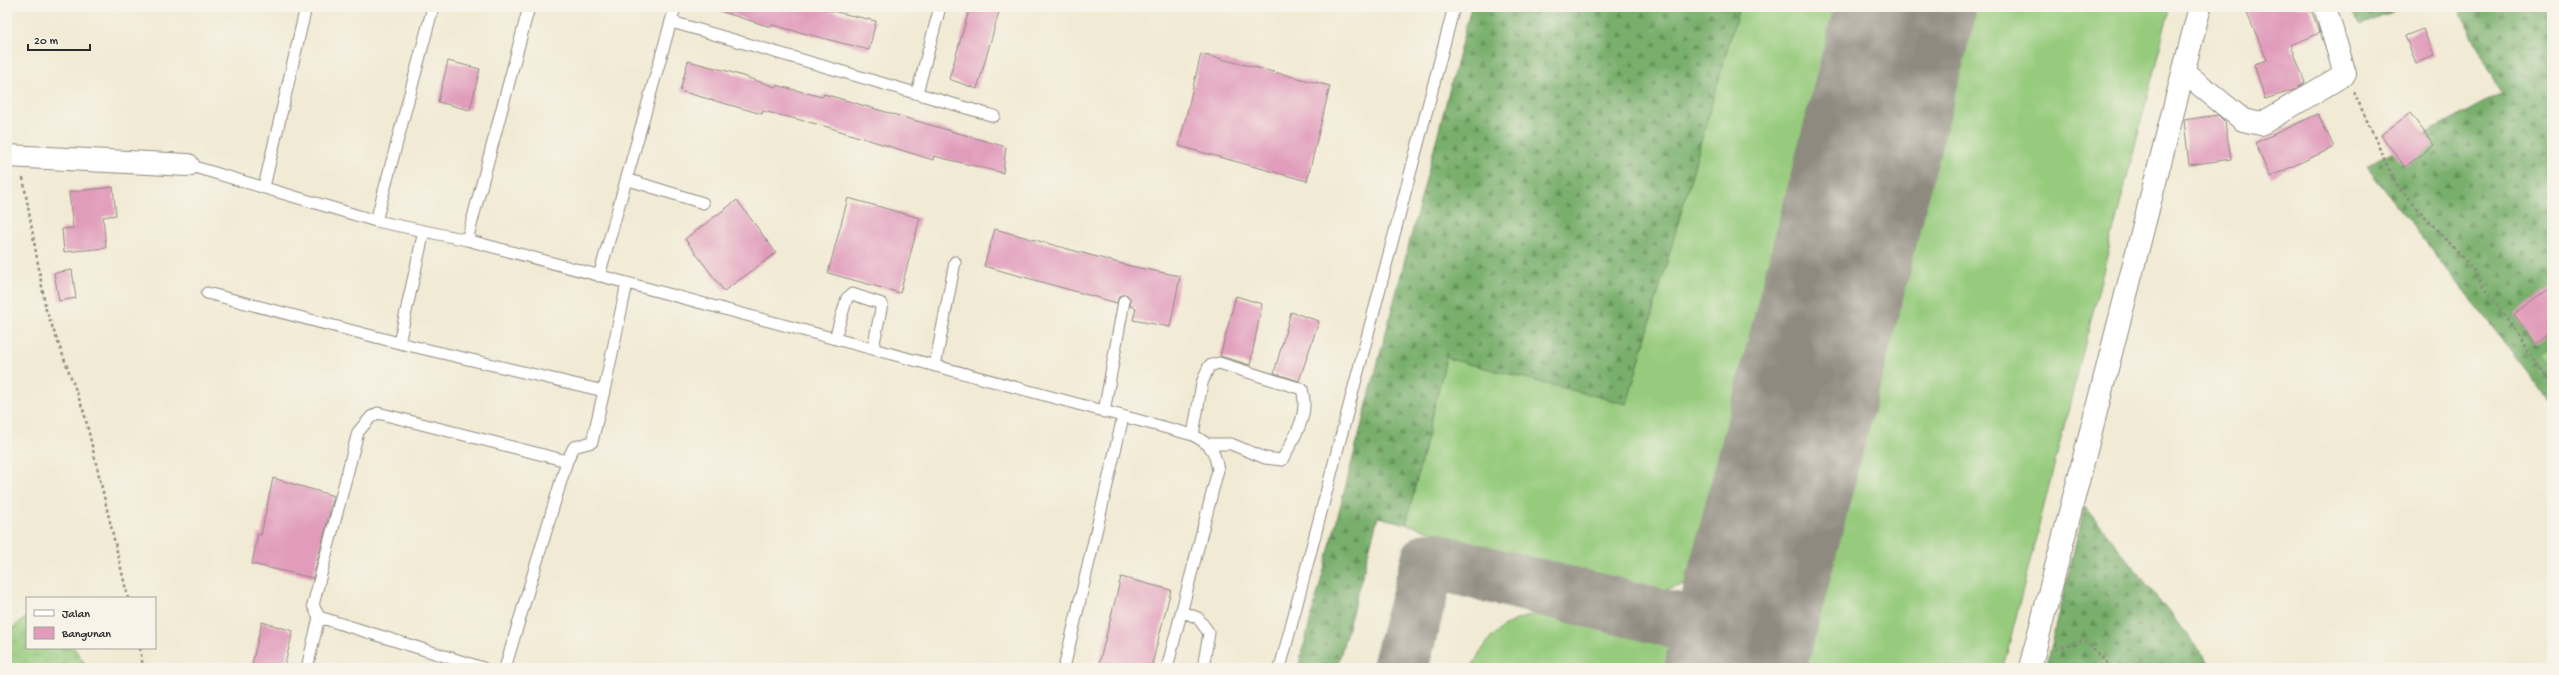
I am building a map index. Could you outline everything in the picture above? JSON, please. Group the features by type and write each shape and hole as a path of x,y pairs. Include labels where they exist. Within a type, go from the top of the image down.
{"street":[{"path":"2031,662 2200,7"},
{"path":"2184,72 2243,120 2261,124 2345,74 2325,7"},
{"path":"13,155 188,165"}],"lane":[{"path":"264,188 306,7"},
{"path":"376,221 432,7"},
{"path":"467,240 529,7"},
{"path":"599,276 675,7"},
{"path":"917,93 940,7"},
{"path":"1280,668 1454,7"},
{"path":"672,22 994,116"},
{"path":"188,165 376,221 467,240 873,348 1193,435 1209,444 1231,444 1265,458 1282,460 1301,425 1304,396 1302,389 1218,363 1209,366 1202,384 1193,435"},
{"path":"626,179 703,203"},
{"path":"399,343 424,231"},
{"path":"935,366 956,262"},
{"path":"505,668 567,462 574,447 592,442 627,283"},
{"path":"207,293 399,343 604,391"},
{"path":"835,338 846,298 852,294 882,304 873,348"},
{"path":"1104,412 1124,301"},
{"path":"307,668 319,617 313,605 358,432 371,417 378,413 567,462"},
{"path":"1064,668 1123,417"},
{"path":"1167,668 1218,470 1215,454 1209,444"},
{"path":"1181,611 1198,618 1209,633 1203,668"},
{"path":"319,617 483,668"}],"path":[{"path":"2345,74 2396,185 2471,267 2552,385"},
{"path":"13,155 46,310 84,412 128,597"},
{"path":"2031,662 2085,640 2112,668"},
{"path":"140,649 143,668"}],"green space":[{"path":"1471,7 1739,7 1627,404 1446,358 1406,524 1378,517 1337,668 1298,668"},
{"path":"1739,7 1881,7 1738,549 1714,573 1690,584 1653,592 1406,524 1446,358 1627,404"},
{"path":"1933,7 2170,7 2003,668 1763,668"},
{"path":"2349,7 2404,7 2361,25"},
{"path":"2458,7 2552,7 2552,403 2366,166 2501,93"},
{"path":"2552,344 2552,371 2539,353"},
{"path":"2085,506 2213,668 2045,668"},
{"path":"1559,610 1611,622 1648,635 1664,644 1677,655 1685,668 1471,668 1489,641 1506,625 1528,616"},
{"path":"26,618 26,649 75,649 88,668 7,668 7,632"}],"building":[{"path":"720,7 814,7 876,21 869,50 772,25 771,27 719,11"},
{"path":"970,7 999,12 977,89 949,79"},
{"path":"2255,7 2310,7 2320,33 2291,45 2305,83 2294,90 2265,99 2254,64 2267,60 2246,11"},
{"path":"2423,29 2434,56 2416,63 2405,36"},
{"path":"1201,54 1330,86 1307,181 1179,146"},
{"path":"448,61 480,69 470,110 438,102"},
{"path":"688,61 727,71 776,87 776,85 822,97 824,94 1006,147 1003,173 934,156 933,160 821,125 763,111 762,114 680,91"},
{"path":"2410,113 2434,145 2405,167 2381,135"},
{"path":"2318,114 2334,147 2270,177 2255,143"},
{"path":"2218,115 2225,122 2231,159 2189,165 2184,120"},
{"path":"113,187 116,215 103,217 106,248 64,252 62,229 73,228 69,192"},
{"path":"848,198 920,218 900,293 828,273"},
{"path":"737,200 776,253 724,291 685,239"},
{"path":"995,229 1130,266 1180,276 1170,327 1133,320 1136,308 1130,306 1130,298 1126,294 1119,296 1117,303 984,266"},
{"path":"72,270 76,298 59,301 54,273"},
{"path":"2552,287 2552,331 2535,344 2514,314"},
{"path":"1236,296 1262,304 1250,365 1220,356"},
{"path":"1291,312 1319,321 1299,381 1274,373"},
{"path":"273,478 334,496 313,578 252,564 258,534 261,535"},
{"path":"1121,577 1171,590 1151,668 1098,668"},
{"path":"262,622 293,631 284,668 251,668"}],"taxiway":[{"path":"1400,668 1429,560 1743,637"}],"runway":[{"path":"1735,668 1906,7"}]}
